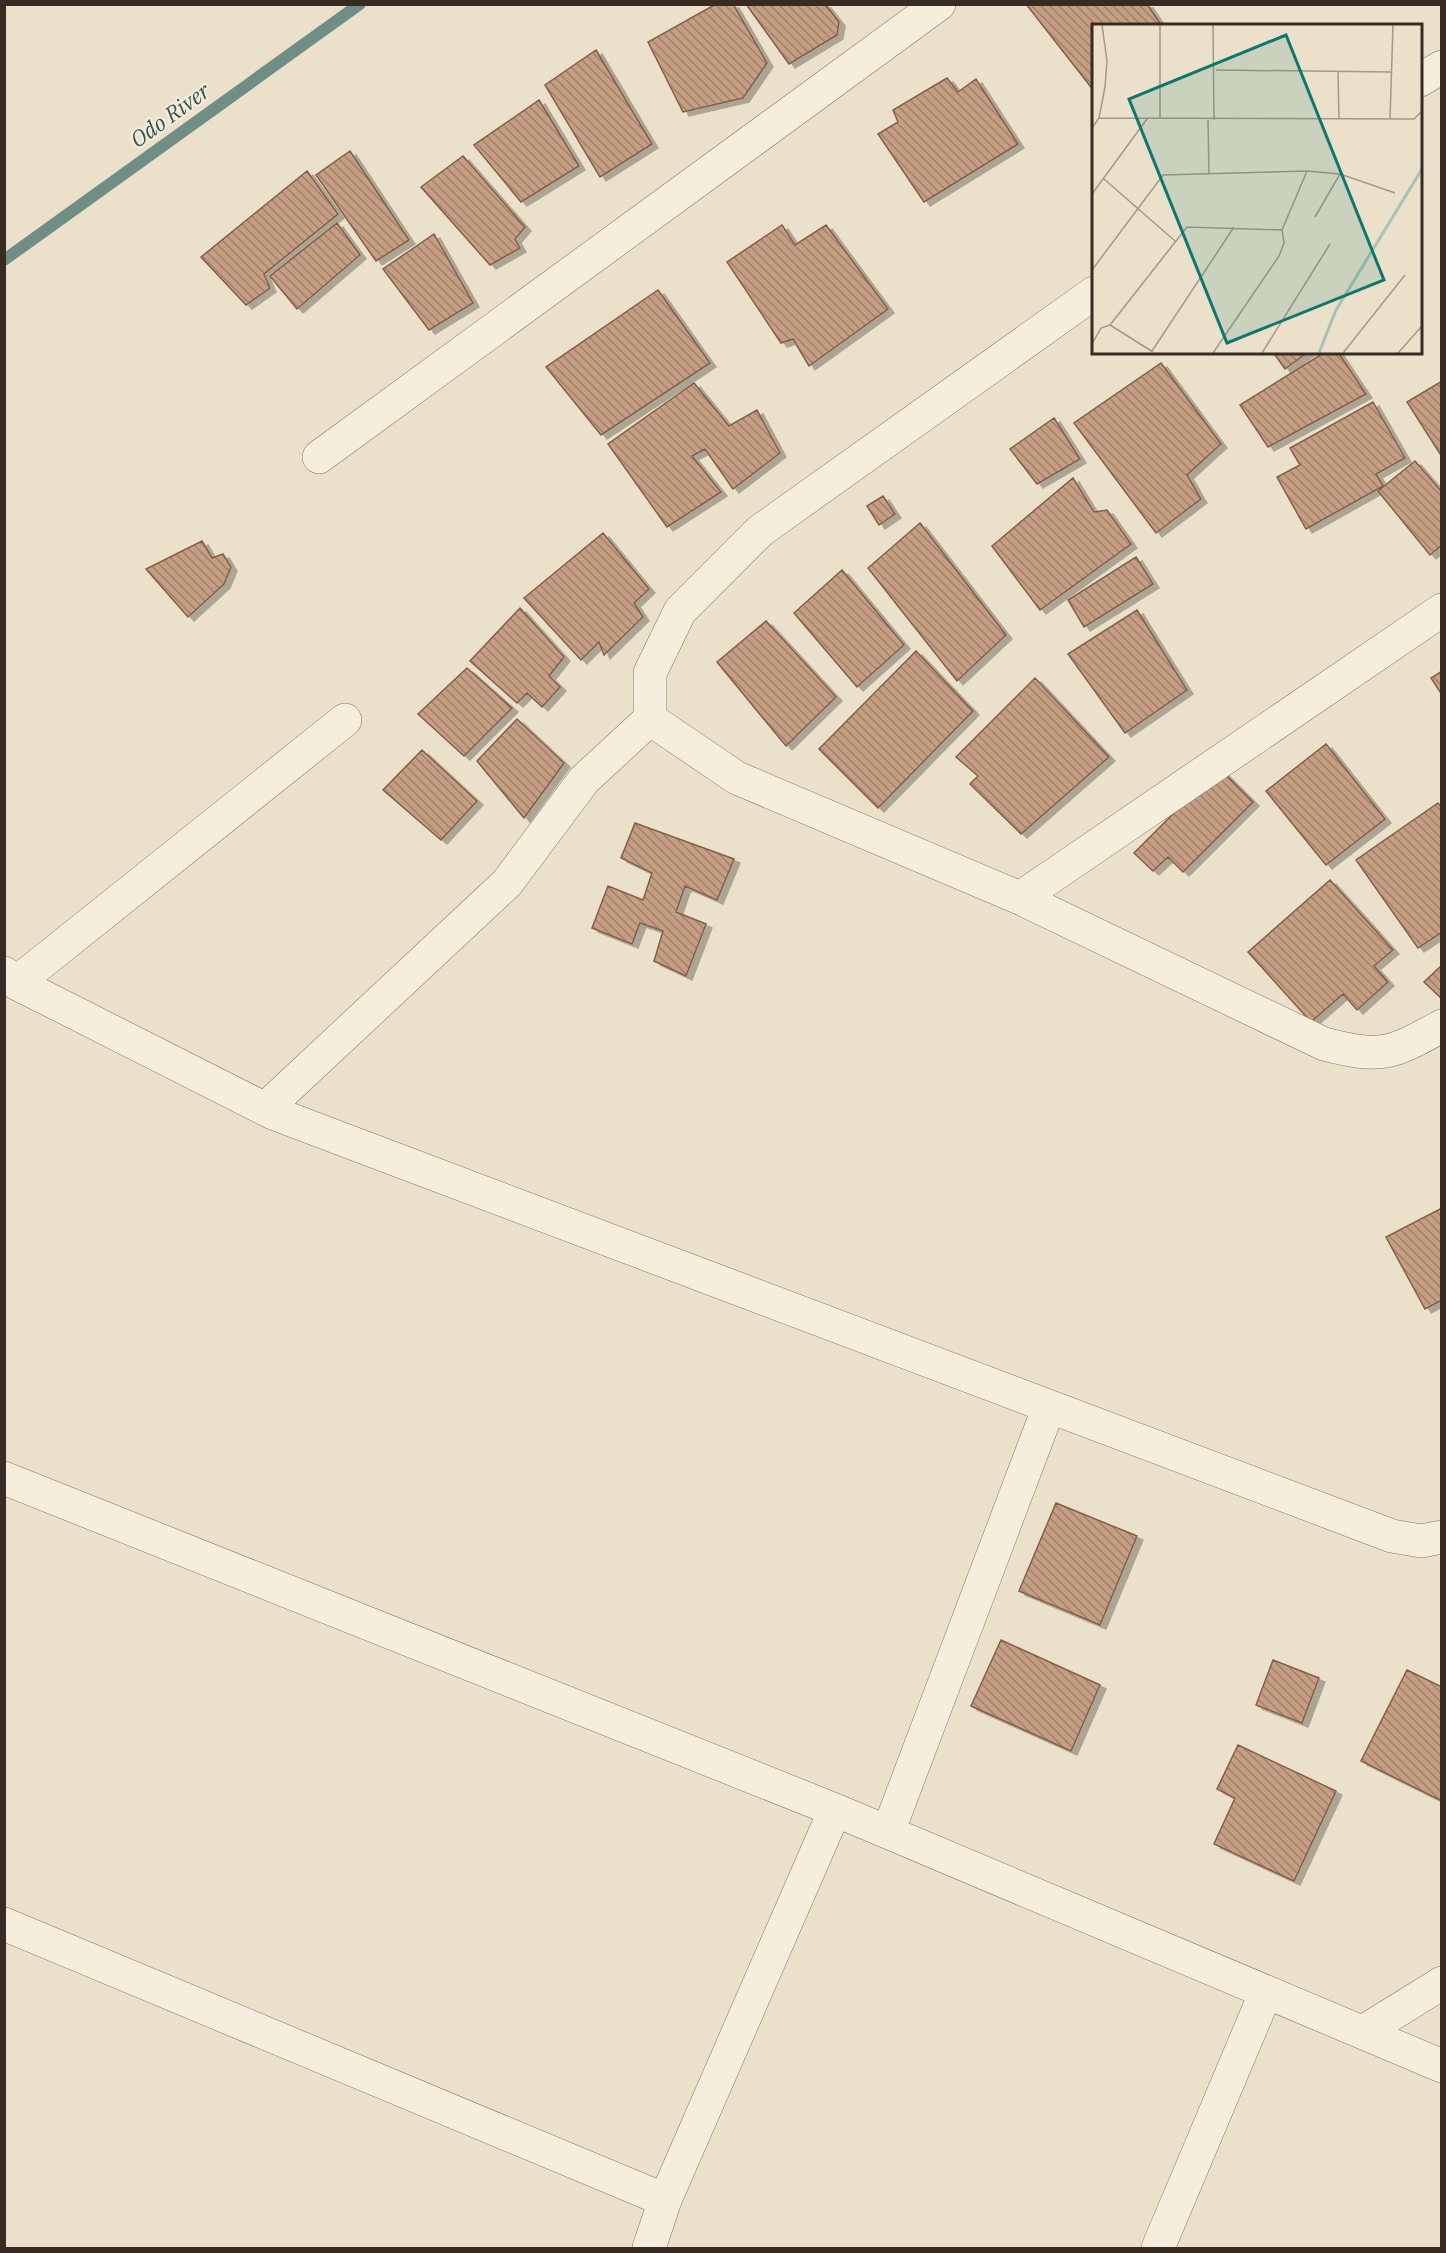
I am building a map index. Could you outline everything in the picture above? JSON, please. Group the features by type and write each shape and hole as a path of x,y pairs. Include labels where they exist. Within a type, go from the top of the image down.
{"street":[{"path":"319,457 939,4"},
{"path":"1422,79 1442,67"},
{"path":"265,1109 507,883 584,780 650,719 650,673 680,611 760,531 1092,294"},
{"path":"1020,898 1442,610"},
{"path":"650,719 737,778 1020,898 1324,1044 1361,1054 1396,1051 1442,1026"},
{"path":"345,720 10,978 265,1109 1392,1536 1421,1541 1442,1537"},
{"path":"888,1832 1049,1407"},
{"path":"4,1478 835,1809 1442,2066"},
{"path":"649,2248 665,2200 835,1809"},
{"path":"4,1924 665,2200"},
{"path":"1363,2032 1442,1983"},
{"path":"1158,2248 1266,1992"}],"building":[{"path":"716,4 733,4 767,63 743,98 683,112 648,42"},
{"path":"746,4 825,4 839,22 837,35 789,64"},
{"path":"1026,4 1147,4 1161,24 1092,24 1092,88"},
{"path":"596,50 652,144 600,177 545,85"},
{"path":"947,78 958,92 976,79 1018,144 924,202 878,134 898,122 893,110"},
{"path":"539,100 579,166 521,202 474,145"},
{"path":"350,151 409,240 376,261 316,175"},
{"path":"463,156 525,227 515,239 520,248 490,265 421,187"},
{"path":"307,171 338,214 264,274 270,288 246,305 201,257"},
{"path":"337,223 360,255 297,309 270,276"},
{"path":"782,225 795,245 826,225 888,309 809,366 793,339 781,343 727,262"},
{"path":"434,234 473,303 429,330 383,269"},
{"path":"658,290 710,363 601,435 546,367"},
{"path":"1274,354 1305,354 1285,369"},
{"path":"1322,354 1339,354 1366,394 1268,447 1240,405"},
{"path":"1161,363 1221,444 1187,475 1201,499 1156,533 1074,423"},
{"path":"1442,381 1442,457 1407,402"},
{"path":"694,383 729,426 757,410 780,453 733,489 705,449 692,456 721,492 667,527 608,444"},
{"path":"1373,402 1405,458 1376,474 1383,486 1306,529 1277,477 1300,465 1290,448"},
{"path":"1054,418 1080,459 1037,484 1010,449"},
{"path":"1415,461 1442,492 1442,545 1430,555 1378,491"},
{"path":"1073,478 1094,512 1107,510 1131,544 1040,610 992,546"},
{"path":"883,496 895,514 879,525 867,506"},
{"path":"920,523 1006,635 957,681 868,568"},
{"path":"603,533 649,589 634,603 643,617 604,655 599,642 581,660 524,598"},
{"path":"202,541 212,558 223,554 231,567 224,584 188,617 146,569"},
{"path":"1136,557 1153,584 1084,627 1068,600"},
{"path":"842,570 904,645 857,687 794,613"},
{"path":"520,608 564,657 549,676 560,687 542,707 527,693 517,703 470,661"},
{"path":"1137,610 1187,690 1125,733 1068,654"},
{"path":"766,621 836,697 786,746 717,662"},
{"path":"916,651 973,711 878,808 819,749"},
{"path":"467,668 512,708 464,756 418,714"},
{"path":"1442,671 1442,695 1431,678"},
{"path":"1035,678 1109,757 1021,834 970,784 978,776 956,757"},
{"path":"517,719 564,763 524,818 477,761"},
{"path":"1326,744 1385,819 1326,865 1266,791"},
{"path":"422,750 477,801 441,840 383,790"},
{"path":"1219,768 1253,802 1183,872 1168,857 1153,871 1134,853"},
{"path":"1438,803 1442,808 1442,932 1418,948 1356,860"},
{"path":"635,823 734,859 717,900 685,886 676,912 706,924 686,976 654,961 663,931 640,923 632,944 592,928 608,886 643,900 652,873 621,858"},
{"path":"1330,880 1393,950 1374,966 1388,982 1357,1010 1343,994 1311,1022 1248,952"},
{"path":"1442,965 1442,999 1424,982"},
{"path":"1442,1208 1442,1300 1425,1309 1386,1237"},
{"path":"1056,1503 1137,1536 1100,1625 1019,1591"},
{"path":"1001,1640 1100,1685 1071,1751 971,1706"},
{"path":"1273,1660 1319,1678 1302,1723 1256,1705"},
{"path":"1407,1670 1442,1687 1442,1801 1361,1761"},
{"path":"1238,1745 1336,1791 1294,1881 1214,1844 1235,1798 1217,1789"}],"waterway":[{"name":"Odo River","path":"4,260 360,4"}]}
